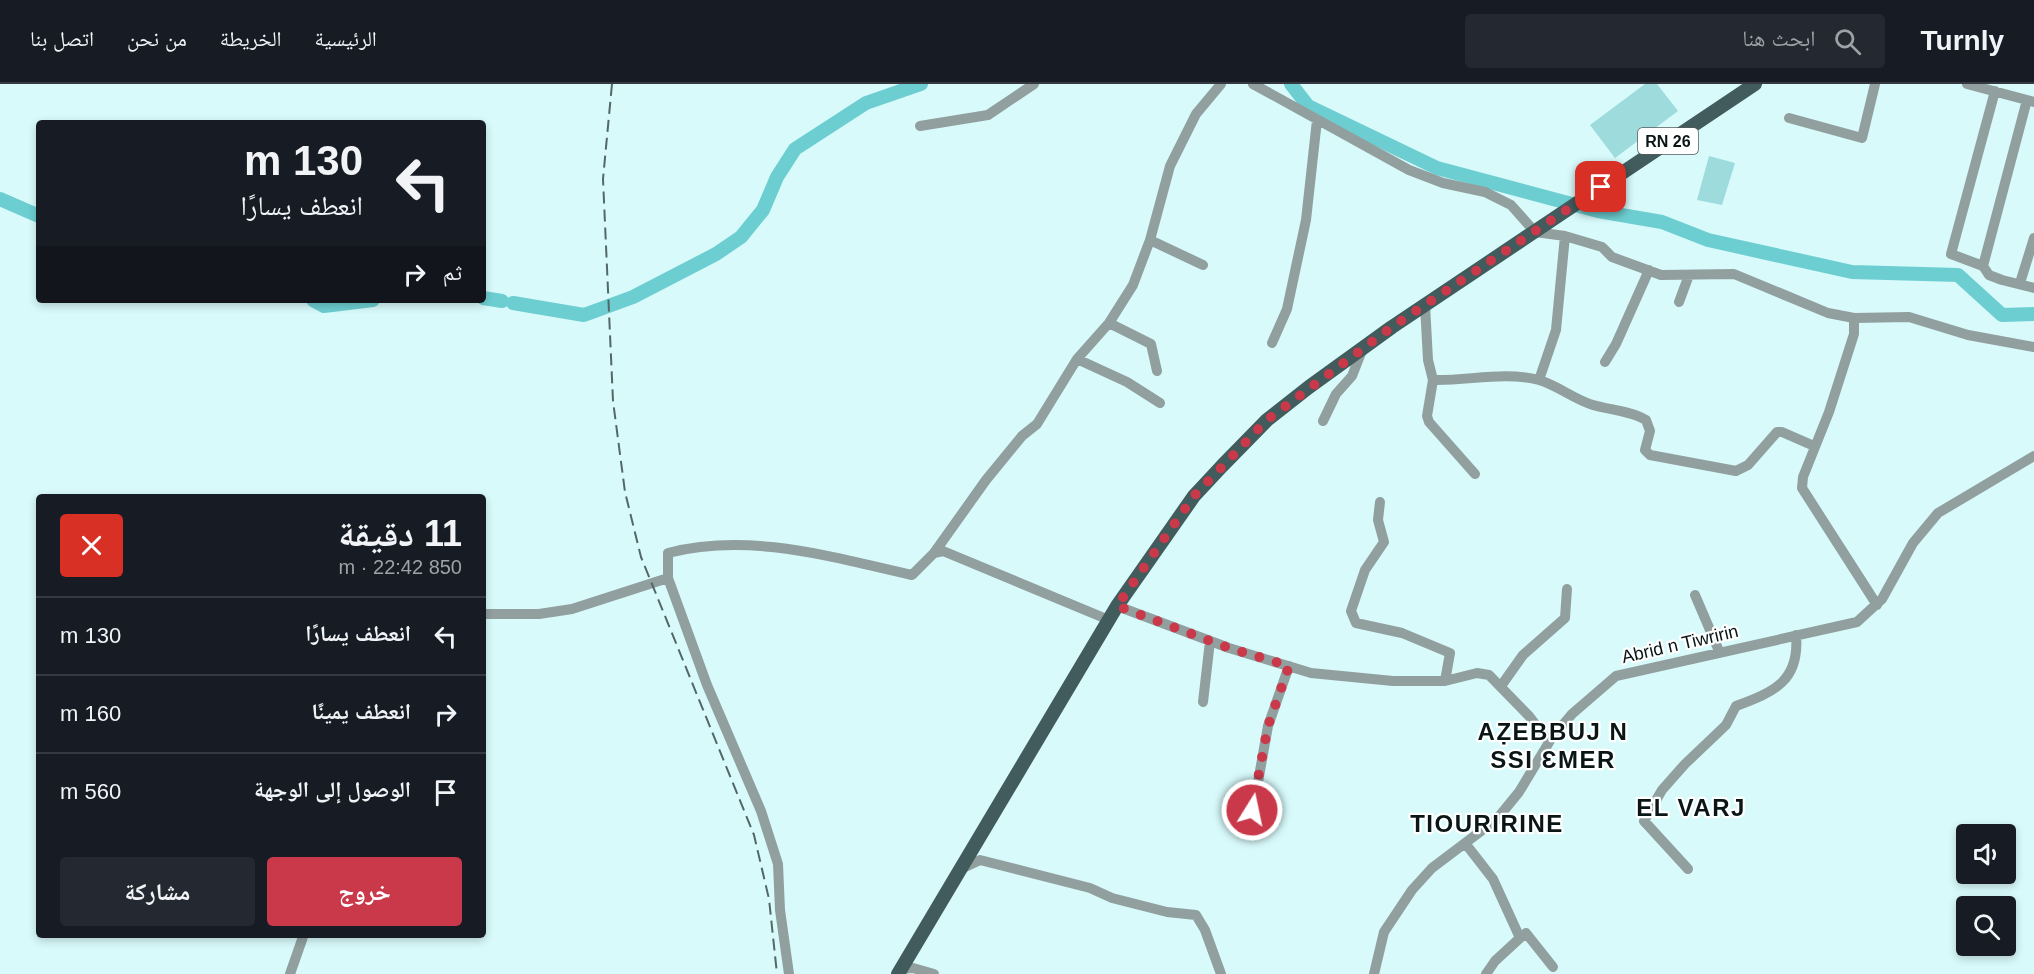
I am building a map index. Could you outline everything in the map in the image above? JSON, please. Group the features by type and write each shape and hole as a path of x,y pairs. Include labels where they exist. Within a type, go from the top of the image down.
{"main road":[{"name":"RN 26","path":"900,972 1117,606 1194,496 1222,466 1288,402 1363,348 1755,84"}],"street":[{"path":"920,126 988,115 1034,84"},
{"path":"789,974 780,910 778,864 768,832 707,686 668,578 668,553 706,544 789,548 912,575 934,553 986,480 1022,436 1037,424 1077,359 1109,323 1133,285 1150,240 1170,165 1196,114 1221,84"},
{"path":"1253,84 1408,170 1443,183 1485,192 1511,205 1535,232 1565,236 1602,247 1612,257 1661,275 1734,274 1827,313 1854,318 1909,317 1968,335 2034,347"},
{"path":"1789,118 1862,138 1875,84"},
{"path":"1967,84 2032,99 1983,266"},
{"path":"1995,91 1951,254 1983,266 1989,275 2012,284 2034,288"},
{"path":"1272,343 1287,309 1306,220 1317,120"},
{"path":"1539,380 1556,330 1565,236"},
{"path":"2020,284 2034,238"},
{"path":"1150,240 1203,265"},
{"path":"1605,362 1616,344 1649,270"},
{"path":"1679,302 1689,274"},
{"path":"1425,305 1428,360 1433,380 1427,416 1429,422 1475,474"},
{"path":"1854,318 1854,334 1829,412 1814,446 1802,488 1877,605"},
{"path":"1109,323 1151,344 1157,371"},
{"path":"1323,420 1336,394 1352,376 1363,348"},
{"path":"1077,359 1127,382 1161,403"},
{"path":"1433,380 1467,381 1494,374 1539,380 1562,388 1577,400 1646,420 1650,431 1645,450 1650,454 1736,471 1749,465 1777,432 1814,446"},
{"name":"Abrid n Tiwririn","path":"1374,974 1384,932 1400,907 1432,868 1504,810 1519,792 1549,742 1572,714 1616,676 1719,651 1857,622 1877,605 1913,543 1938,513 2034,456"},
{"path":"1380,502 1378,520 1384,542 1365,570 1352,611 1352,618 1356,623 1402,633 1450,653 1445,681"},
{"path":"934,553 943,551 963,557 1109,620"},
{"path":"486,614 539,614 572,609 668,578"},
{"path":"1501,686 1522,655 1565,618 1567,589"},
{"path":"1695,595 1719,651"},
{"path":"1117,606 1210,641 1311,673 1393,681 1445,681 1478,673 1489,675 1549,742"},
{"path":"1688,868 1644,821 1662,790 1685,764 1726,725 1736,706 1774,691 1786,679 1795,665 1798,651 1796,635"},
{"path":"1203,702 1210,641"},
{"path":"1260,816 1255,815 1252,810 1268,726 1289,666"},
{"path":"1465,843 1493,879 1520,938"},
{"path":"963,867 980,860 1090,888 1112,898 1167,912 1196,915 1205,930 1221,974"},
{"path":"1486,974 1495,961 1526,933 1553,967"},
{"path":"290,974 303,938"},
{"path":"900,972 914,968 934,974"}],"shaded area":[{"path":"1645,84 1657,84 1678,111 1615,158 1590,125"},
{"path":"1709,156 1735,163 1722,205 1697,200"}],"waterway":[{"path":"513,303 584,315 633,297 716,254 741,237 763,210 777,177 795,149 866,103 921,84"},
{"path":"1291,84 1308,106 1437,168 1598,211 1662,222 1708,240 1852,272 1958,275 2002,315 2034,314"},
{"path":"0,199 36,215"},
{"path":"486,298 502,301"},
{"path":"318,303 324,306 348,303"}],"railway":[{"path":"612,84 603,179 613,401 625,492 641,557 754,835 769,899 777,974"}],"district":[{"name":"AẒEBBUJ N SSI ƐMER","path":"1553,745"},
{"name":"EL VARJ","path":"1691,807"},
{"name":"TIOURIRINE","path":"1487,823"}],"route":[{"path":"1252,810 1268,726 1289,666 1229,648 1117,606 1194,496 1267,420 1298,394 1392,327 1601,187"}]}
